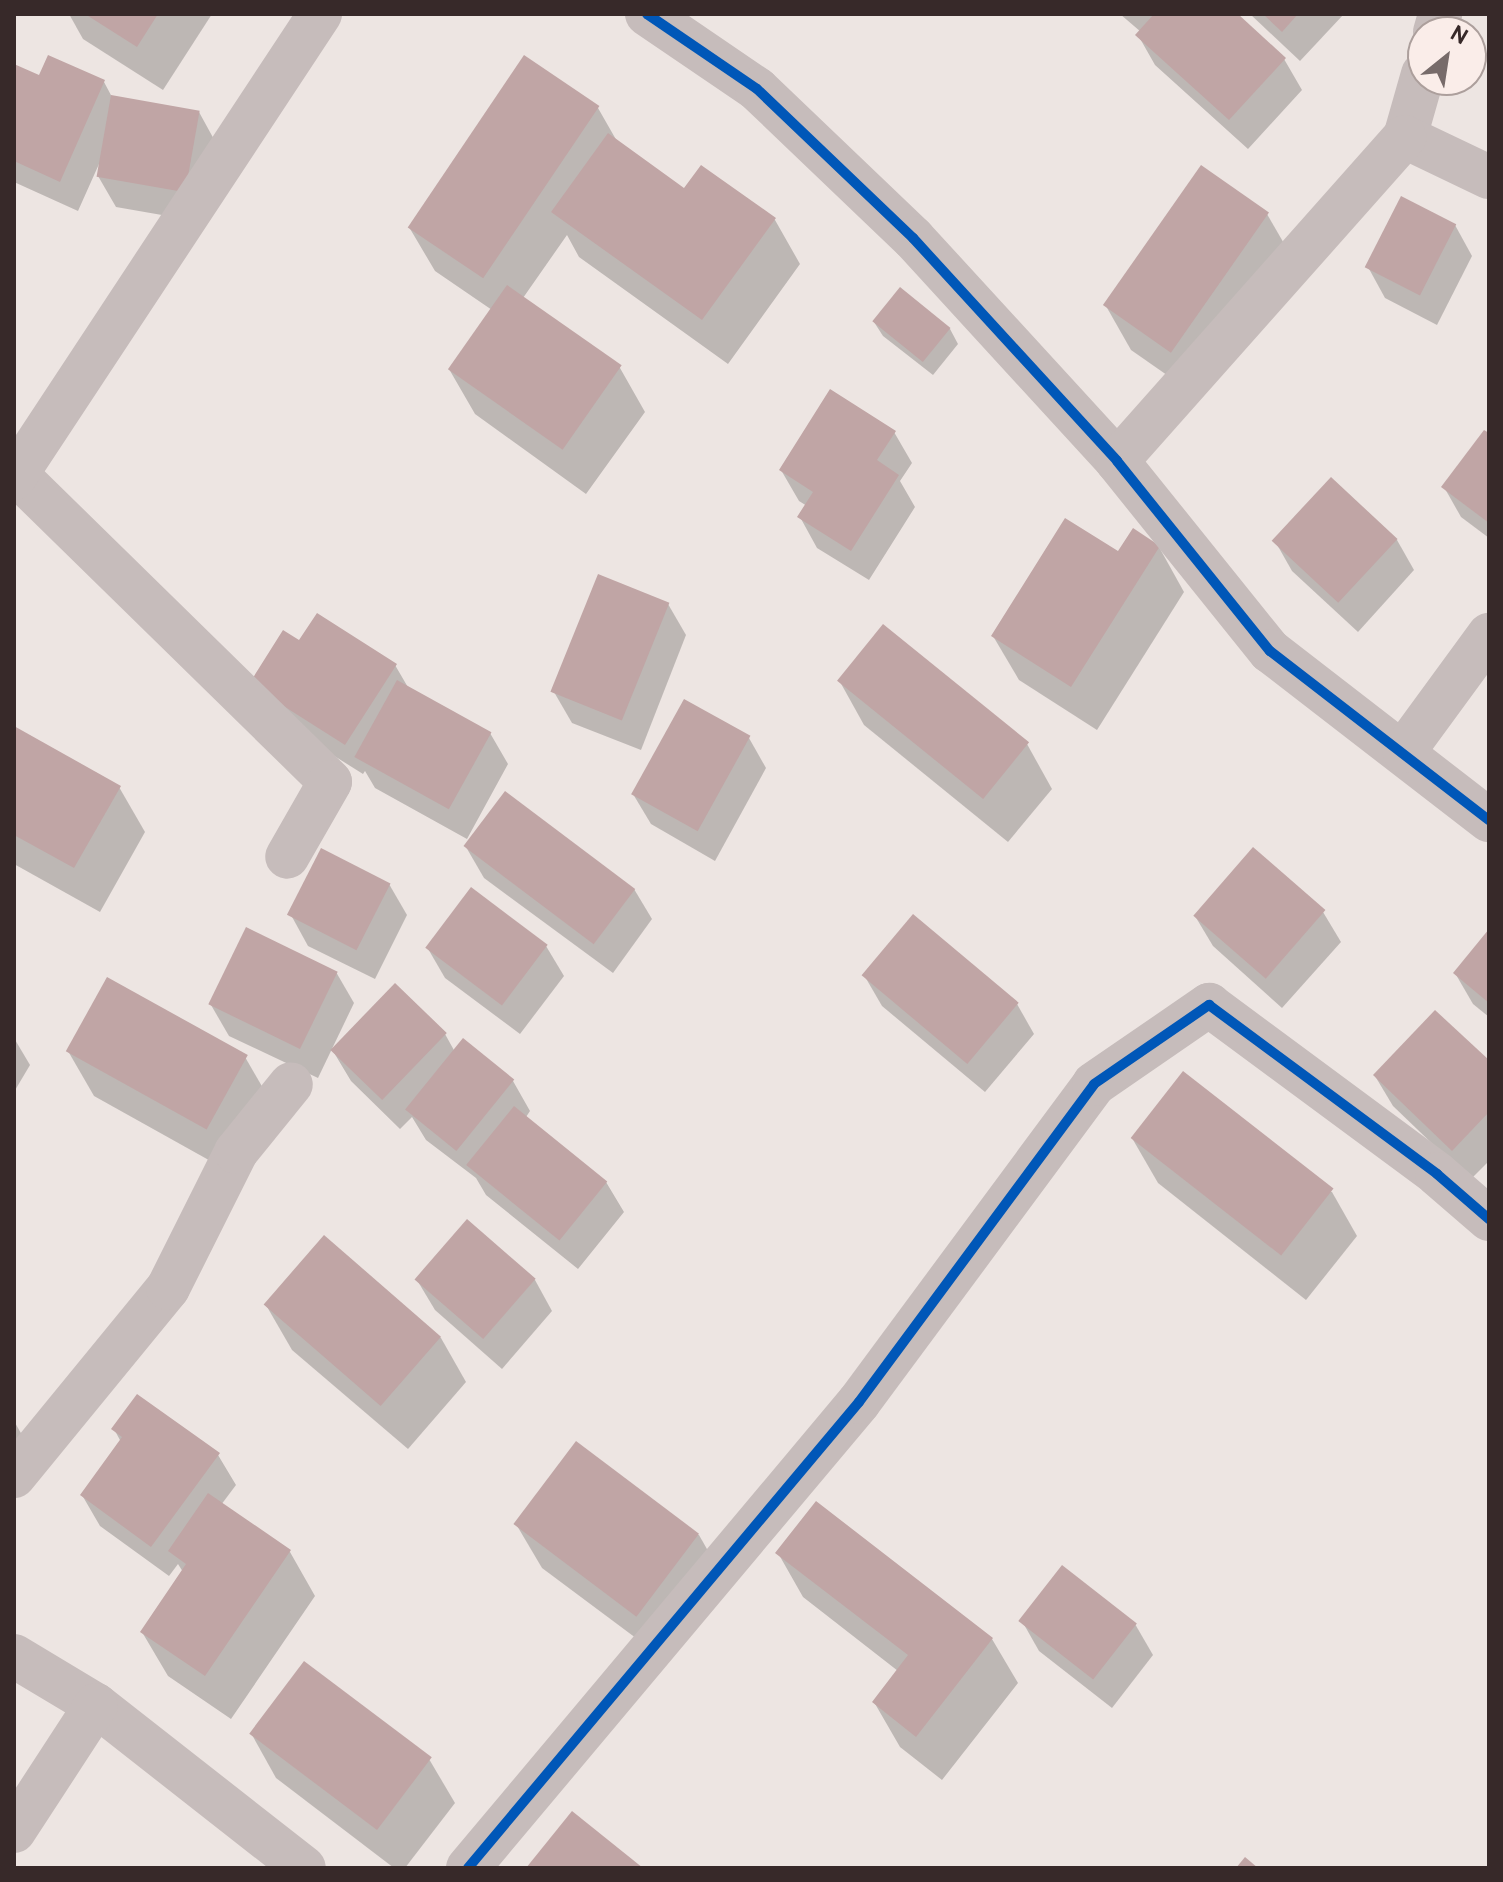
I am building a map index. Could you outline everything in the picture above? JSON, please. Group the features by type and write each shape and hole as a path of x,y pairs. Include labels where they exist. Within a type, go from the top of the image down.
{"street":[{"path":"287,857 330,782 16,477 320,14"},
{"path":"647,14 769,100 913,238 1117,461 1270,651 1404,751 1489,820"},
{"path":"1117,461 1405,137 1417,96"},
{"path":"1405,137 1489,177"},
{"path":"1404,751 1489,635"},
{"path":"468,1868 859,1402 1094,1084 1209,1005 1437,1174 1489,1219"},
{"path":"14,1476 168,1288 236,1152 291,1084"},
{"path":"14,1656 96,1705 304,1868"},
{"path":"14,1831 96,1705"}],"building":[{"path":"85,14 158,14 137,47"},
{"path":"1154,14 1238,14 1286,58 1229,120 1135,35"},
{"path":"1263,14 1298,14 1282,32"},
{"path":"48,55 105,80 60,182 14,161 14,64 39,75"},
{"path":"524,55 599,106 483,278 408,227"},
{"path":"111,95 200,111 185,192 97,177"},
{"path":"608,133 684,188 701,165 776,218 702,320 551,212"},
{"path":"1201,165 1269,213 1171,353 1103,305"},
{"path":"1401,196 1456,224 1420,295 1365,267"},
{"path":"507,285 622,365 563,450 448,369"},
{"path":"900,287 951,328 923,362 872,321"},
{"path":"830,389 896,431 877,460 899,475 851,551 797,517 813,492 779,470"},
{"path":"1484,430 1489,433 1489,523 1441,487"},
{"path":"1331,477 1398,539 1338,603 1272,541"},
{"path":"1065,518 1118,551 1133,528 1160,546 1071,687 991,636"},
{"path":"598,574 669,603 622,721 550,692"},
{"path":"317,613 397,664 345,745 249,684 283,630 299,640"},
{"path":"883,624 1029,742 983,799 837,681"},
{"path":"397,680 491,732 449,809 354,757"},
{"path":"684,699 750,736 698,831 631,794"},
{"path":"14,726 121,786 74,868 14,835"},
{"path":"505,791 635,889 594,944 463,846"},
{"path":"1253,847 1325,910 1266,979 1193,916"},
{"path":"321,848 390,883 356,950 287,915"},
{"path":"471,887 548,945 502,1005 425,948"},
{"path":"913,914 1019,1003 967,1064 862,975"},
{"path":"246,927 338,972 300,1049 208,1004"},
{"path":"1489,929 1489,1003 1453,973"},
{"path":"107,977 248,1055 207,1129 66,1051"},
{"path":"395,983 447,1033 382,1100 330,1050"},
{"path":"1435,1010 1489,1060 1489,1112 1452,1151 1373,1075"},
{"path":"463,1038 514,1080 456,1151 405,1109"},
{"path":"1183,1071 1334,1189 1281,1256 1131,1138"},
{"path":"514,1106 607,1182 559,1241 466,1165"},
{"path":"467,1219 536,1279 483,1339 415,1279"},
{"path":"324,1235 441,1337 381,1406 264,1304"},
{"path":"137,1394 220,1453 151,1547 80,1495 122,1437 111,1429"},
{"path":"576,1441 699,1534 636,1617 513,1524"},
{"path":"208,1493 291,1550 205,1676 140,1632 186,1564 168,1551"},
{"path":"816,1501 993,1638 916,1737 872,1702 908,1655 775,1553"},
{"path":"1062,1565 1137,1623 1093,1679 1018,1621"},
{"path":"304,1661 432,1757 377,1830 249,1734"},
{"path":"572,1811 643,1868 526,1868"},
{"path":"1245,1857 1258,1868 1236,1868"}],"cycle path":[{"path":"647,14 757,89 913,238 1117,461 1270,651 1489,820"},
{"path":"468,1868 859,1402 1094,1084 1209,1005 1437,1174 1489,1219"}]}
